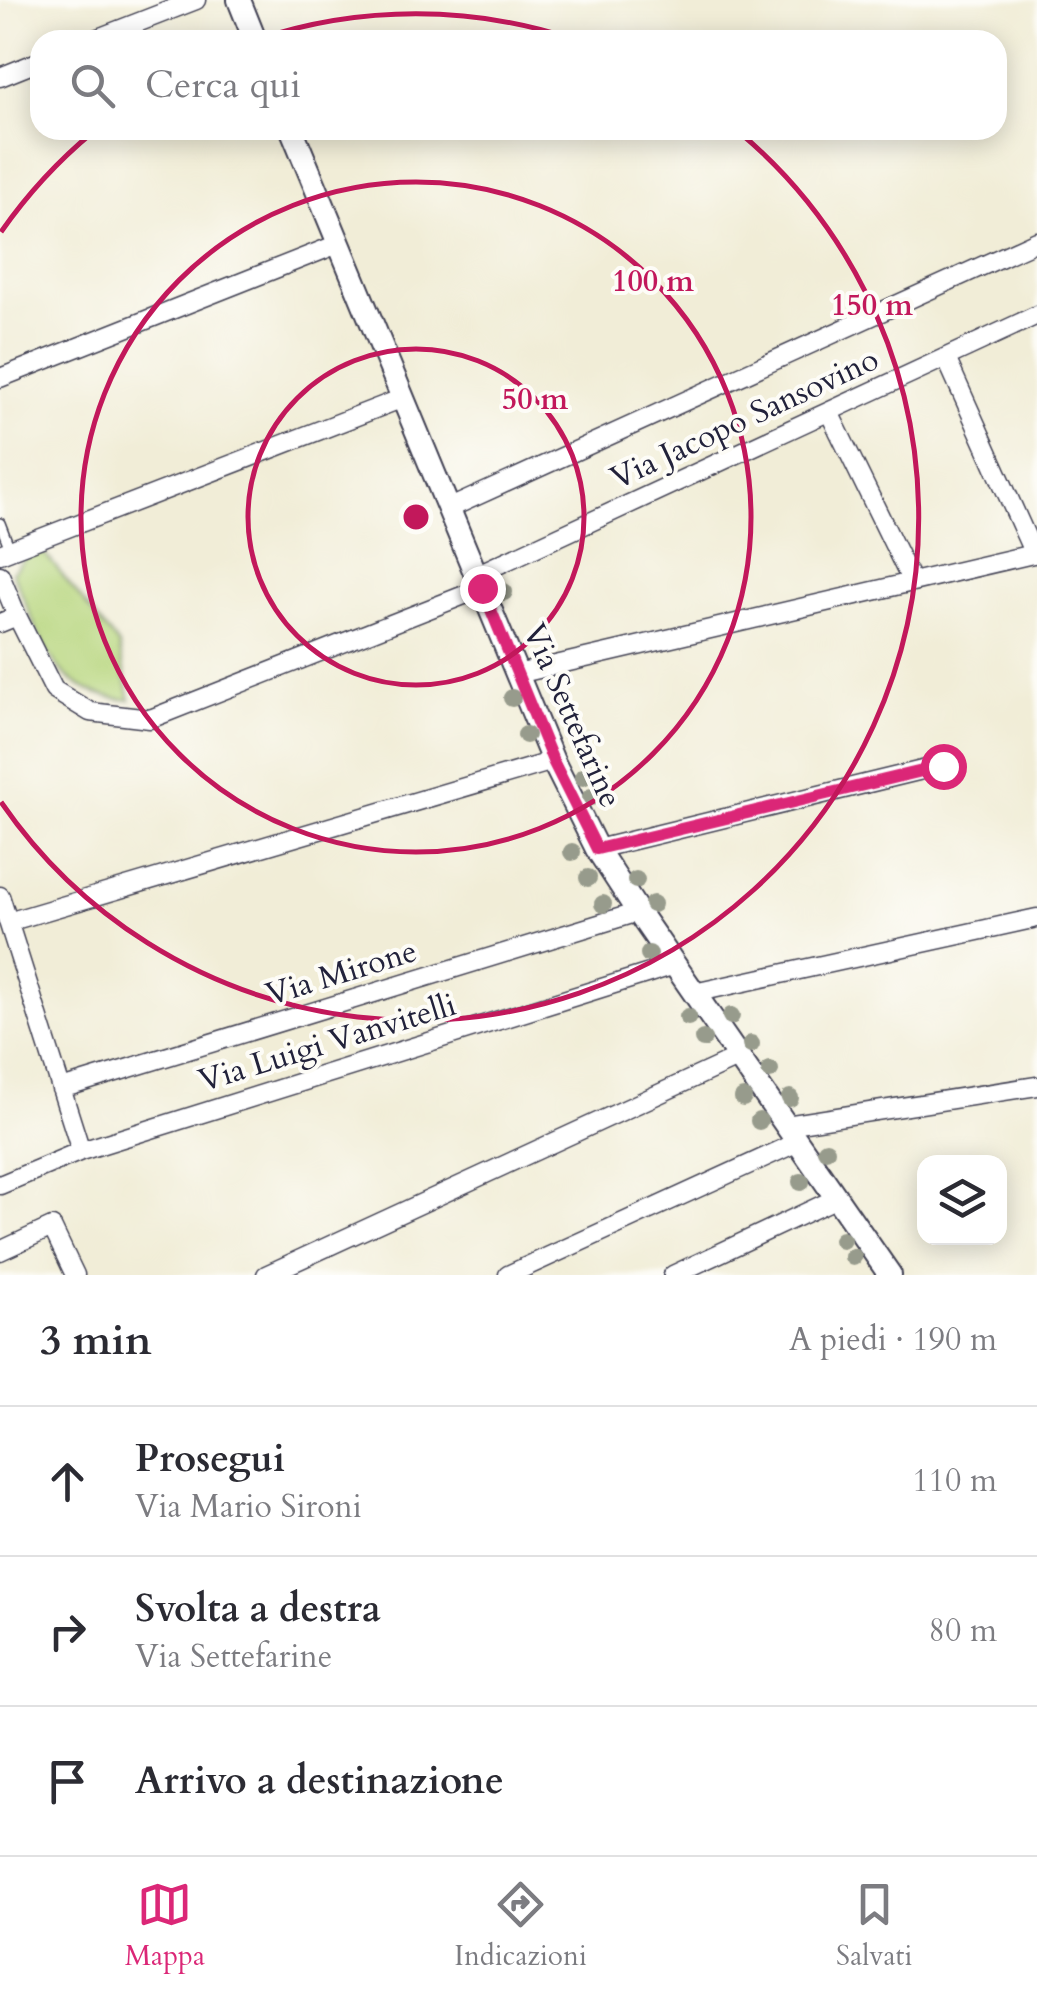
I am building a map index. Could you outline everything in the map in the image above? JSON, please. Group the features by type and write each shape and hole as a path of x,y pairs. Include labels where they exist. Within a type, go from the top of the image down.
{"street":[{"path":"119,30 196,0"},
{"path":"239,0 251,30"},
{"path":"0,76 30,65"},
{"name":"Via Settefarine","path":"296,140 553,761 597,849 890,1275"},
{"path":"450,508 1037,241"},
{"path":"0,378 338,244"},
{"name":"Via Jacopo Sansovino","path":"0,575 9,620 54,690 90,712 150,719 479,582 828,412 1037,316"},
{"path":"517,674 1035,553 946,358"},
{"path":"5,551 404,398"},
{"path":"828,412 912,582"},
{"path":"8,922 553,761"},
{"path":"597,849 943,766"},
{"path":"0,896 80,1151"},
{"name":"Via Mirone","path":"61,1089 638,912"},
{"path":"694,992 1037,918"},
{"name":"Via Luigi Vanvitelli","path":"0,1185 80,1151 675,965"},
{"path":"266,1275 739,1057"},
{"path":"508,1275 792,1134 1037,1086"},
{"path":"673,1275 838,1198"},
{"path":"0,1250 52,1227 75,1275"}],"lane":[{"path":"0,523 5,551"}],"green space":[{"path":"38,545 119,646 130,700 81,687 52,659 12,572"}],"route":[{"path":"482,588 553,761 597,849 943,766"}]}
